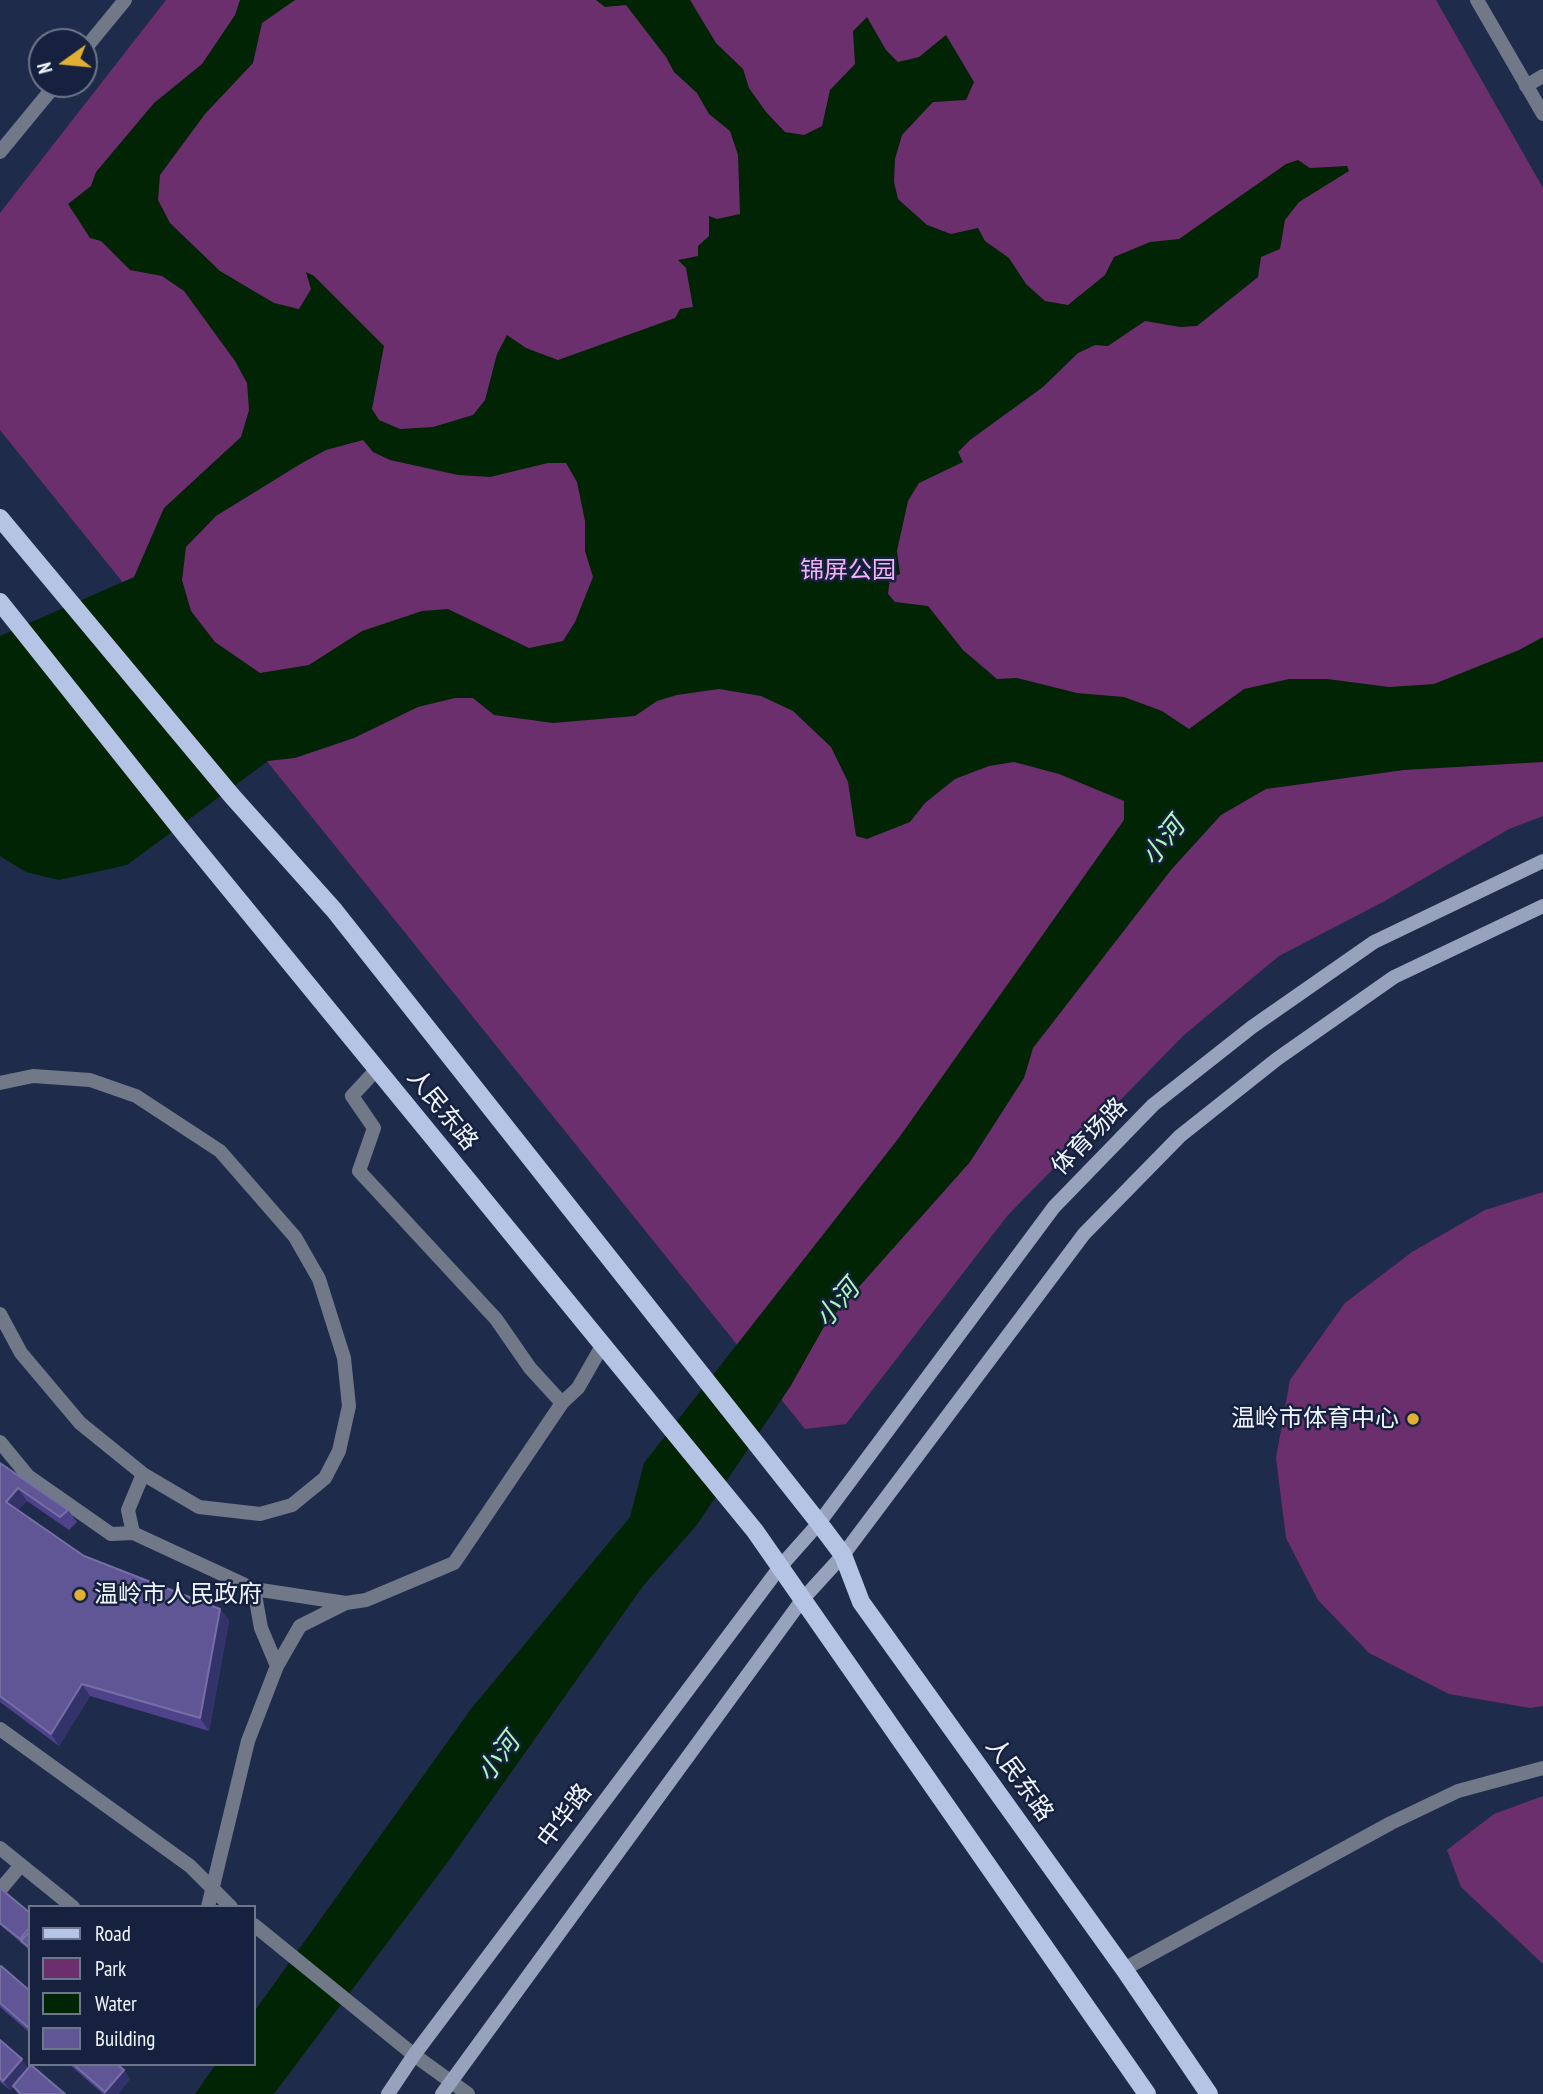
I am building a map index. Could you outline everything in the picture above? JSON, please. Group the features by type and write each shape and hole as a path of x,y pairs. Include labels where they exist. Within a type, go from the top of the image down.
{"main road":[{"name":"人民东路","path":"0,518 232,796 334,911 819,1523 843,1555 861,1602 1124,1969 1209,2094"},
{"name":"人民东路","path":"0,602 187,836 755,1531 780,1567"},
{"name":"体育场路","path":"780,1567 819,1523 1054,1207 1153,1105 1252,1027 1374,942 1543,861"},
{"path":"442,2094 803,1600 843,1555 1084,1234 1180,1136 1277,1059 1394,977 1543,906"},
{"path":"780,1567 1146,2094"},
{"name":"中华路","path":"388,2094 414,2055 780,1567"}],"street":[{"path":"98,33 125,0"},
{"path":"1477,0 1543,114"},
{"path":"1526,86 1543,76"},
{"path":"0,152 44,98"},
{"path":"377,1069 352,1096 374,1128 359,1171 496,1319 530,1368 562,1402"},
{"path":"0,1083 33,1076 90,1080 136,1096 220,1150 295,1237 319,1279 344,1358 349,1406 339,1451 325,1478 292,1505 260,1514 199,1507 143,1474 80,1423 21,1353 0,1314"},
{"path":"0,1443 28,1476 111,1534 133,1533 254,1589 346,1603 366,1600 454,1563 562,1402 578,1388 602,1346"},
{"path":"133,1533 128,1510 143,1474"},
{"path":"254,1589 261,1628 277,1666"},
{"path":"209,1905 248,1741 277,1666 300,1626 346,1603"},
{"path":"0,1729 190,1866 229,1905"},
{"path":"1124,1969 1391,1823 1458,1791 1543,1768"},
{"path":"0,1848 71,1905"},
{"path":"0,1890 21,1865"},
{"path":"256,1927 414,2055 468,2094"}],"green space":[{"name":"锦屏公园","path":"166,0 1436,0 1543,188 1543,816 1509,829 1383,902 1279,956 1184,1035 1008,1215 846,1424 805,1429 0,430 0,213 90,98 98,98 98,87"},
{"name":"温岭市体育中心","path":"1543,1192 1543,1706 1530,1708 1449,1694 1369,1653 1318,1600 1286,1538 1276,1458 1290,1380 1345,1303 1412,1252 1485,1210"},
{"path":"1543,1796 1543,1964 1461,1887 1447,1850 1494,1814"}],"water":[{"name":"小河","path":"240,0 295,0 262,23 253,63 205,114 160,175 158,200 170,223 220,271 274,303 299,309 311,289 306,272 314,276 384,346 372,409 379,420 400,429 433,427 473,415 485,400 497,354 507,335 526,348 558,360 675,318 680,309 693,307 686,268 678,260 698,256 698,246 709,236 709,216 717,219 740,214 738,155 730,131 709,114 697,93 674,72 666,57 626,5 605,7 596,0 690,0 716,43 743,69 749,88 766,112 785,132 804,135 822,126 830,90 855,64 853,31 867,17 886,50 898,62 919,57 946,35 974,82 966,100 933,102 902,135 895,159 894,182 898,199 927,225 951,234 978,228 985,241 1009,258 1026,284 1045,301 1068,305 1105,275 1114,257 1150,242 1179,239 1286,164 1298,160 1310,168 1347,166 1349,171 1299,202 1285,220 1280,249 1261,257 1258,277 1197,326 1180,327 1145,321 1108,346 1095,345 1078,353 1043,387 970,440 958,452 963,462 919,483 908,501 897,551 900,574 890,578 888,594 895,602 928,606 963,650 997,679 1017,678 1077,693 1124,697 1162,711 1189,729 1244,689 1289,679 1327,679 1389,687 1434,684 1519,650 1543,637 1543,762 1404,770 1266,789 1221,815 1171,870 1033,1048 1024,1078 970,1162 825,1325 790,1387 696,1526 643,1586 447,1863 274,2094 195,2094 215,2066 256,2066 256,2009 471,1709 630,1517 644,1463 898,1139 1124,820 1124,801 1059,774 1014,762 989,766 955,779 925,803 910,822 867,839 856,836 848,782 831,747 793,711 761,696 719,689 657,701 635,716 553,723 494,715 473,698 455,698 418,707 354,738 295,758 268,761 127,865 59,880 26,872 0,856 0,636 134,577 164,508 241,437 249,410 247,383 235,361 184,291 162,276 130,270 101,241 90,238 68,204 91,186 96,172 154,103 202,64 235,15","holes":["363,440 373,452 390,460 458,475 490,477 548,463 566,463 577,482 585,521 585,551 593,577 575,622 563,641 529,648 448,609 422,611 362,631 309,665 260,673 215,642 191,611 182,580 186,547 216,516 326,450"]}],"building":[{"name":"温岭市人民政府","path":"0,1463 68,1510 60,1517 18,1488 6,1502 84,1556 220,1609 200,1718 82,1684 51,1734 0,1696"},
{"path":"0,1888 28,1911 28,1929 20,1939 0,1923"},
{"path":"28,1933 28,1946 21,1941"},
{"path":"1,1966 28,1989 28,2027 0,2003"},
{"path":"0,2040 22,2059 3,2081 0,2078"},
{"path":"32,2066 65,2094 21,2094 13,2086"},
{"path":"75,2066 119,2066 124,2070 105,2092"}],"place":[{"name":"温岭市体育中心","path":"1413,1419"},
{"name":"温岭市人民政府","path":"80,1595"}]}
